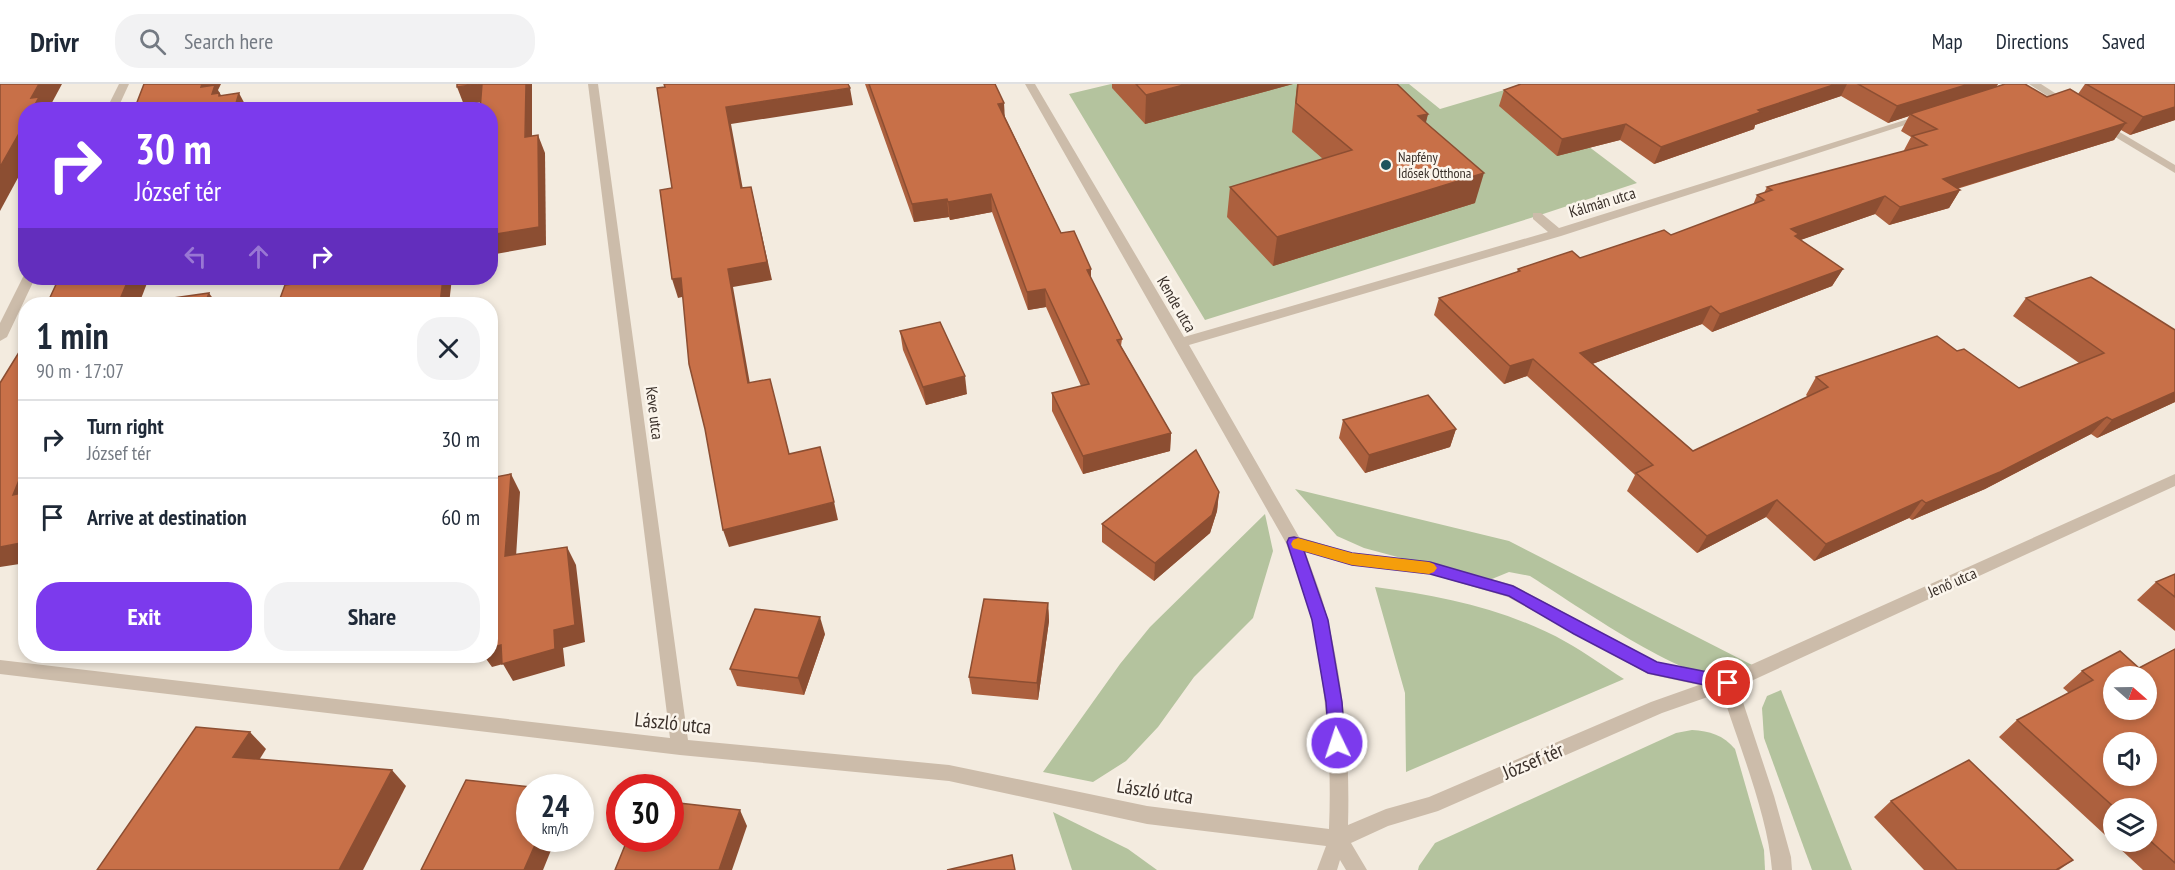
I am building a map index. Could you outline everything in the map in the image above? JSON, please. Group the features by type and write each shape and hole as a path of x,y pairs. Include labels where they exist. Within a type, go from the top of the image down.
{"street":[{"path":"115,102 124,84"},
{"name":"Keve utca","path":"593,84 680,747"},
{"name":"Kende utca","path":"1031,84 1294,542"},
{"path":"2027,85 2089,118 2175,170"},
{"name":"Kálmán utca","path":"1181,343 1557,233 1940,112"},
{"path":"1537,216 1557,233"},
{"path":"0,337 18,300"},
{"name":"Jenő utca","path":"1728,683 2175,480"},
{"path":"1294,542 1352,559 1430,568 1513,592 1654,669 1728,683 1765,796 1781,857 1782,870"},
{"path":"1294,542 1320,620 1334,702 1340,783 1338,839 1328,870"},
{"name":"László utca","path":"0,667 680,747 949,773 1147,814 1338,839"},
{"name":"József tér","path":"1338,839 1386,818 1431,805 1657,707 1728,683"},
{"path":"1338,839 1357,870"}],"green space":[{"path":"1111,84 1409,84 1440,109 1511,88 1637,183 1205,320 1069,94"},
{"path":"1295,489 1509,541 1754,666 1724,677 1706,675 1656,654 1530,576 1509,572 1487,581 1364,548 1337,536"},
{"path":"1265,514 1273,551 1253,618 1194,677 1158,727 1126,761 1093,782 1043,772 1120,664 1150,627"},
{"path":"1375,587 1449,600 1497,612 1566,642 1624,679 1406,772 1405,693"},
{"path":"1781,690 1852,870 1812,870 1764,738 1762,708 1767,696"},
{"path":"1692,730 1716,735 1726,740 1735,749 1764,850 1765,870 1418,870 1435,843 1676,733"},
{"path":"1053,812 1128,849 1157,870 1072,870"}],"building":[{"path":"0,84 39,84 31,98 39,97 36,102 18,102 18,135 0,167"},
{"path":"144,84 202,84 201,87 215,85 212,94 219,93 219,96 239,93 236,102 137,102"},
{"path":"457,84 478,84 457,87"},
{"path":"482,84 526,84 525,137 538,135 539,227 498,234 498,102 481,102"},
{"path":"664,84 848,84 850,88 726,107 741,188 751,187 767,262 728,269 748,383 770,379 789,454 820,447 834,502 723,530 705,429 689,364 681,278 672,279 660,190 672,188 657,88 665,87"},
{"path":"869,84 995,84 1004,103 998,104 1061,233 1074,231 1091,269 1087,270 1122,339 1117,340 1171,433 1083,456 1052,393 1089,384 1045,289 1027,292 991,194 948,202 947,199 912,204"},
{"path":"1136,84 1187,84 1146,95"},
{"path":"1298,84 1397,84 1428,114 1418,116 1484,173 1277,237 1230,187 1352,150 1296,103"},
{"path":"1521,84 1836,84 1758,110 1761,112 1661,147 1626,124 1562,139 1504,90"},
{"path":"1858,84 1969,84 1897,106"},
{"path":"2005,84 2025,84 2047,97 2070,89 2126,123 1943,179 1960,190 1900,207 1885,196 1791,229 1799,234 1795,236 1843,269 1720,314 1711,306 1580,353 1693,451 1828,387 1816,377 1937,336 1957,351 1964,349 2019,388 2104,353 2026,298 2091,277 2175,330 2175,392 2112,420 2107,417 2000,472 1926,503 1922,500 1826,544 1777,500 1707,536 1636,473 1653,465 1533,359 1510,366 1439,298 1572,251 1580,258 1664,230 1671,235 1764,200 1757,195 1772,190 1767,187 1927,145 1912,136 1937,129 1910,114"},
{"path":"2086,84 2175,84 2175,107 2143,117"},
{"path":"56,285 126,285 121,297 50,297"},
{"path":"285,285 442,285 441,297 281,297"},
{"path":"209,293 208,297 181,297"},
{"path":"940,322 965,376 923,387 900,331"},
{"path":"18,354 18,483 13,495 18,494 18,544 0,547 0,383"},
{"path":"1428,395 1456,429 1369,455 1343,420"},
{"path":"1196,450 1219,492 1212,515 1155,563 1102,524"},
{"path":"511,474 505,556 567,547 575,625 554,630 555,649 502,664 501,645 498,646 498,476"},
{"path":"2175,574 2175,597 2156,582"},
{"path":"984,599 1048,603 1037,683 969,677"},
{"path":"755,609 820,617 798,678 730,669"},
{"path":"2175,649 2175,863 2157,847 2157,798 2104,798 2017,720 2093,680 2082,671 2120,651 2137,666 2103,666 2103,720 2157,720 2157,666 2143,666"},
{"path":"196,727 250,732 233,757 392,770 339,870 97,870"},
{"path":"1969,760 2073,860 2056,870 1957,870 1891,801"},
{"path":"466,780 516,785 516,852 532,852 524,870 421,870"},
{"path":"684,804 740,810 719,870 615,870 622,852 684,852"},
{"path":"1012,855 1015,870 947,870"}],"slow traffic":[{"path":"1298,544 1352,559 1429,568"}],"place":[{"name":"Napfény Idősek Otthona","path":"1386,165"}],"route":[{"path":"1337,743 1334,702 1320,620 1294,542 1352,559 1430,568 1513,592 1654,669 1728,683"}]}
